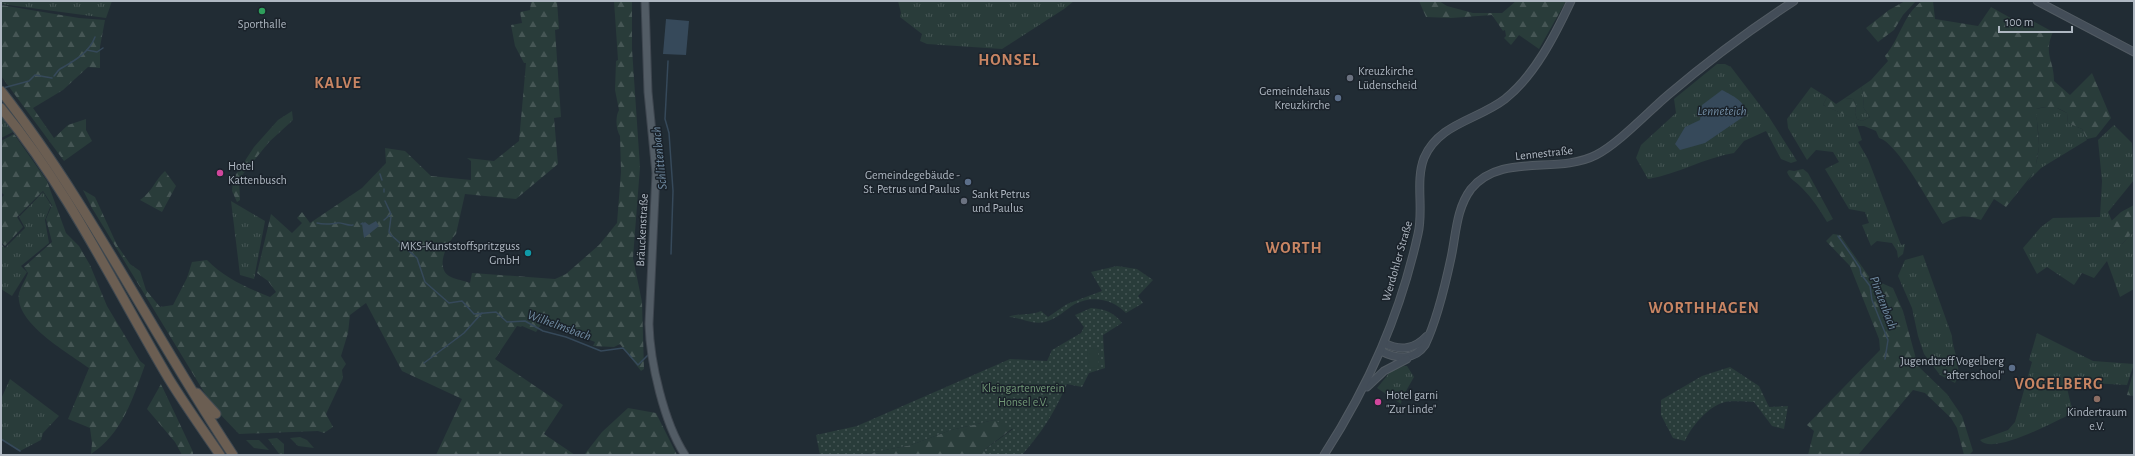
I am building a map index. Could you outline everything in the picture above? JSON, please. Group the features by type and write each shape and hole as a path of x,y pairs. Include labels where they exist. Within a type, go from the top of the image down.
{"highway":[{"path":"1,91 48,154 79,201 180,374 233,455"},
{"path":"1,108 40,161 70,207 158,359 195,428"},
{"path":"180,374 216,414"},
{"path":"170,381 220,455"}],"main road":[{"name":"Bräuckenstraße","path":"644,1 647,78 656,173 649,324 650,346 670,422 685,455"},
{"name":"Werdohler Straße","path":"1361,393 1383,347 1417,242 1421,218 1420,174 1428,151 1445,131 1493,108 1516,90 1542,54 1571,1"},
{"name":"Lennestraße","path":"1419,352 1425,345 1447,276 1460,211 1465,198 1476,184 1490,174 1508,168 1568,163 1597,155 1709,62 1794,1"},
{"path":"2037,1 2134,52"},
{"path":"1383,347 1396,349 1408,348 1420,343 1429,333"},
{"path":"1383,347 1391,356 1402,358 1419,352"},
{"path":"1324,455 1361,393 1384,371 1419,352"}],"green space":[{"path":"1,1 112,1 106,18 1,4"},
{"path":"531,1 557,1 559,29 555,30 561,117 554,118 558,164 516,199 465,194 456,234 446,249 443,267 449,276 470,283 472,273 555,279 566,274 599,245 617,223 621,172 620,136 616,123 619,110 615,90 616,61 618,60 614,1 632,1 632,49 640,167 633,258 642,302 644,369 641,371 620,344 614,347 593,346 595,342 560,328 547,316 536,332 522,326 517,326 495,359 563,405 544,434 575,455 436,455 462,399 402,371 366,303 350,315 348,333 341,356 346,364 342,370 343,378 326,414 333,427 324,433 318,431 239,434 216,410 204,392 92,208 83,190 95,197 117,245 130,264 140,271 146,290 160,307 173,305 187,278 192,262 207,260 229,277 270,297 276,292 268,281 257,273 271,214 292,233 302,223 297,218 302,212 310,223 362,188 386,163 385,148 405,151 431,176 471,180 471,161 467,158 494,161 519,141 526,63 524,63 515,46 511,25 522,23 520,12 530,10"},
{"path":"898,1 1074,1 1002,49 927,44 920,41 922,34 900,17 901,13"},
{"path":"1419,1 1439,1 1447,6 1473,13 1502,13 1516,1 1566,1 1539,49 1519,35 1511,45 1504,38 1506,36 1505,30 1503,31 1492,15 1451,18 1426,17"},
{"path":"1905,1 1916,1 1903,15 1894,30 1878,42 1866,28 1889,10"},
{"path":"1922,1 1933,1 1935,19 1978,26 1991,7 2025,26 2031,20 2053,32 2050,40 2049,52 2054,81 2070,95 2092,73 2111,118 2096,137 2087,139 2082,129 2068,123 2067,113 2052,107 2036,109 2039,146 2035,171 2006,207 1994,199 1981,220 1970,217 1961,217 1943,224 1904,162 1887,142 1879,138 1876,131 1864,126 1858,126 1854,119 1823,105 1827,97 1836,104 1845,98 1853,99 1856,104 1855,113 1857,119 1862,121 1870,117 1863,107 1864,97 1861,87 1871,80 1888,61 1885,56 1910,13"},
{"path":"1,5 79,18 105,20 100,47 100,68 88,67 63,90 33,108 54,138 68,125 86,119 86,130 92,141 64,161 1,76"},
{"path":"1717,64 1725,64 1731,67 1769,117 1797,161 1791,163 1781,159 1766,131 1744,141 1734,153 1712,158 1670,174 1648,179 1636,158 1641,145 1676,113 1674,99"},
{"path":"1811,87 1827,97 1823,105 1855,119 1862,140 1858,142 1868,159 1901,245 1905,244 1903,254 1898,258 1897,251 1892,243 1877,241 1871,246 1862,225 1869,223 1865,212 1849,209 1825,169 1839,162 1833,152 1816,150 1807,160 1788,128 1787,119"},
{"path":"1861,87 1864,97 1863,107 1870,117 1862,121 1857,119 1855,113 1856,104 1853,99 1845,98"},
{"path":"2055,107 2067,113 2068,123 2082,129 2087,140 2041,168 2028,181 2036,164 2039,146 2035,109"},
{"path":"292,111 293,120 269,142 239,179 240,200 237,202 232,191 233,179 254,147 278,120"},
{"path":"1,116 13,132 1,138"},
{"path":"2114,125 2132,143 2134,180 2108,212 2122,244 2134,231 2134,289 2120,297 2107,261 2094,278 2082,273 2074,285 2047,267 2037,274 2023,248 2041,227 2053,218 2100,217 2102,181 2098,140"},
{"path":"14,134 47,181 66,233 79,246 90,265 107,306 140,361 145,365 131,402 119,426 102,446 91,454 92,443 90,428 68,419 89,368 57,346 34,326 25,315 20,304 19,293 28,273 24,267 52,242 46,219 52,205 43,191 17,217 23,227 5,246 1,242 1,198 4,195 1,192 1,141"},
{"path":"1803,169 1808,173 1833,219 1827,222 1806,192 1790,177 1787,172 1789,170 1794,171"},
{"path":"165,171 176,186 162,212 140,200 148,193"},
{"path":"43,192 51,205 45,220 49,243 21,266 27,272 12,296 1,289 1,244 5,248 25,228 19,217"},
{"path":"231,201 265,221 254,279 240,275"},
{"path":"2134,205 2134,231 2122,244 2105,227 2121,212"},
{"path":"1833,234 1840,235 1870,278 1893,288 1903,311 1918,366 1947,394 1962,416 1973,451 1969,455 1964,455 1957,428 1951,418 1925,393 1913,390 1858,455 1808,455 1814,431 1807,425 1880,350 1879,339 1850,266 1826,241"},
{"path":"1923,255 1952,336 1958,365 1955,383 1940,375 1924,354 1918,336 1912,308 1898,276 1905,260"},
{"path":"1117,266 1137,269 1153,280 1138,296 1143,303 1126,313 1115,304 1095,299 1082,301 1075,304 1057,317 1045,322 1036,323 1009,317 1037,313 1041,311 1048,317 1067,304 1102,291 1091,272"},
{"name":"Kleingartenverein Honsel e.V.","path":"1091,308 1108,312 1116,316 1122,323 1103,335 1105,368 1089,373 1082,387 1067,384 1048,421 1022,455 987,455 984,450 1013,429 994,420 951,430 911,445 860,455 820,455 816,435 857,426 1010,359 1047,361 1052,350 1081,333 1084,327 1075,315"},
{"path":"2037,333 2093,361 2134,364 2127,385 2090,383 2067,388 2073,413 2024,436 1997,444 1987,444 1980,440 2008,430 2015,422 2032,362 2029,360"},
{"path":"1098,348 1099,367 1089,368 1087,349"},
{"path":"1407,366 1414,377 1402,398 1401,404 1377,388 1391,371"},
{"path":"1730,367 1759,386 1769,407 1788,406 1784,429 1772,426 1754,402 1738,401 1716,405 1695,424 1685,441 1673,438 1661,415 1661,400 1702,376"},
{"path":"2134,369 2134,396 2127,395"},
{"path":"2034,372 2050,377 2047,387 2031,383"},
{"path":"10,379 59,416 43,433 41,440 20,451 1,439 1,399"},
{"path":"161,384 193,452 193,455 182,455 175,442 147,409"},
{"path":"628,408 656,413 677,455 584,455 602,432"},
{"path":"994,420 1013,428 984,450 987,455 860,455 911,445 951,430"},
{"path":"300,437 307,440 314,448 298,446 290,438"},
{"path":"277,438 284,444 284,455 280,455 268,439"},
{"path":"246,440 259,440 269,450 254,448"}],"water":[{"path":"666,19 689,21 686,55 663,54"},
{"name":"Lenneteich","path":"1722,90 1734,97 1744,106 1746,115 1705,143 1680,150 1675,144 1685,127 1700,120 1702,105"},
{"path":"376,221 379,226 364,238 362,224 365,222 369,225"}],"waterway":[{"path":"54,76 59,70 76,60 85,52 95,37"},
{"path":"87,50 97,52 103,48"},
{"name":"Schlittenbach","path":"668,61 665,119 669,133 673,191 671,254"},
{"path":"3,88 29,81 35,75 52,78"},
{"name":"Wilhelmsbach","path":"380,174 382,180"},
{"name":"Wilhelmsbach","path":"384,220 391,214 385,201"},
{"name":"Wilhelmsbach","path":"391,217 389,232 391,235 417,258 425,282 449,303 462,301 474,314 496,312 507,322 525,321 543,331 566,337 601,351 623,348 638,365 649,354"},
{"path":"317,223 339,223 353,225"},
{"name":"Piratenbach","path":"1838,236 1860,268 1861,274 1870,286 1872,300 1888,340 1885,359"},
{"path":"424,363 464,333 482,313"},
{"path":"1,439 20,451"}],"place":[{"name":"Sporthalle","path":"262,11"},
{"name":"Kreuzkirche Lüdenscheid","path":"1350,78"},
{"name":"Gemeindehaus Kreuzkirche","path":"1338,98"},
{"name":"Hotel Kattenbusch","path":"220,173"},
{"name":"Gemeindegebäude - St. Petrus und Paulus","path":"968,182"},
{"name":"Sankt Petrus und Paulus","path":"964,201"},
{"name":"MKS-Kunststoffspritzguss GmbH","path":"528,253"},
{"name":"Jugendtreff Vogelberg \"after school\"","path":"2012,368"},
{"name":"Kindertraum e.V.","path":"2097,399"},
{"name":"Hotel garni \"Zur Linde\"","path":"1378,402"}],"district":[{"name":"HONSEL","path":"1009,60"},
{"name":"KALVE","path":"338,83"},
{"name":"WORTH","path":"1294,248"},
{"name":"WORTHHAGEN","path":"1704,308"},
{"name":"VOGELBERG","path":"2059,384"}]}
